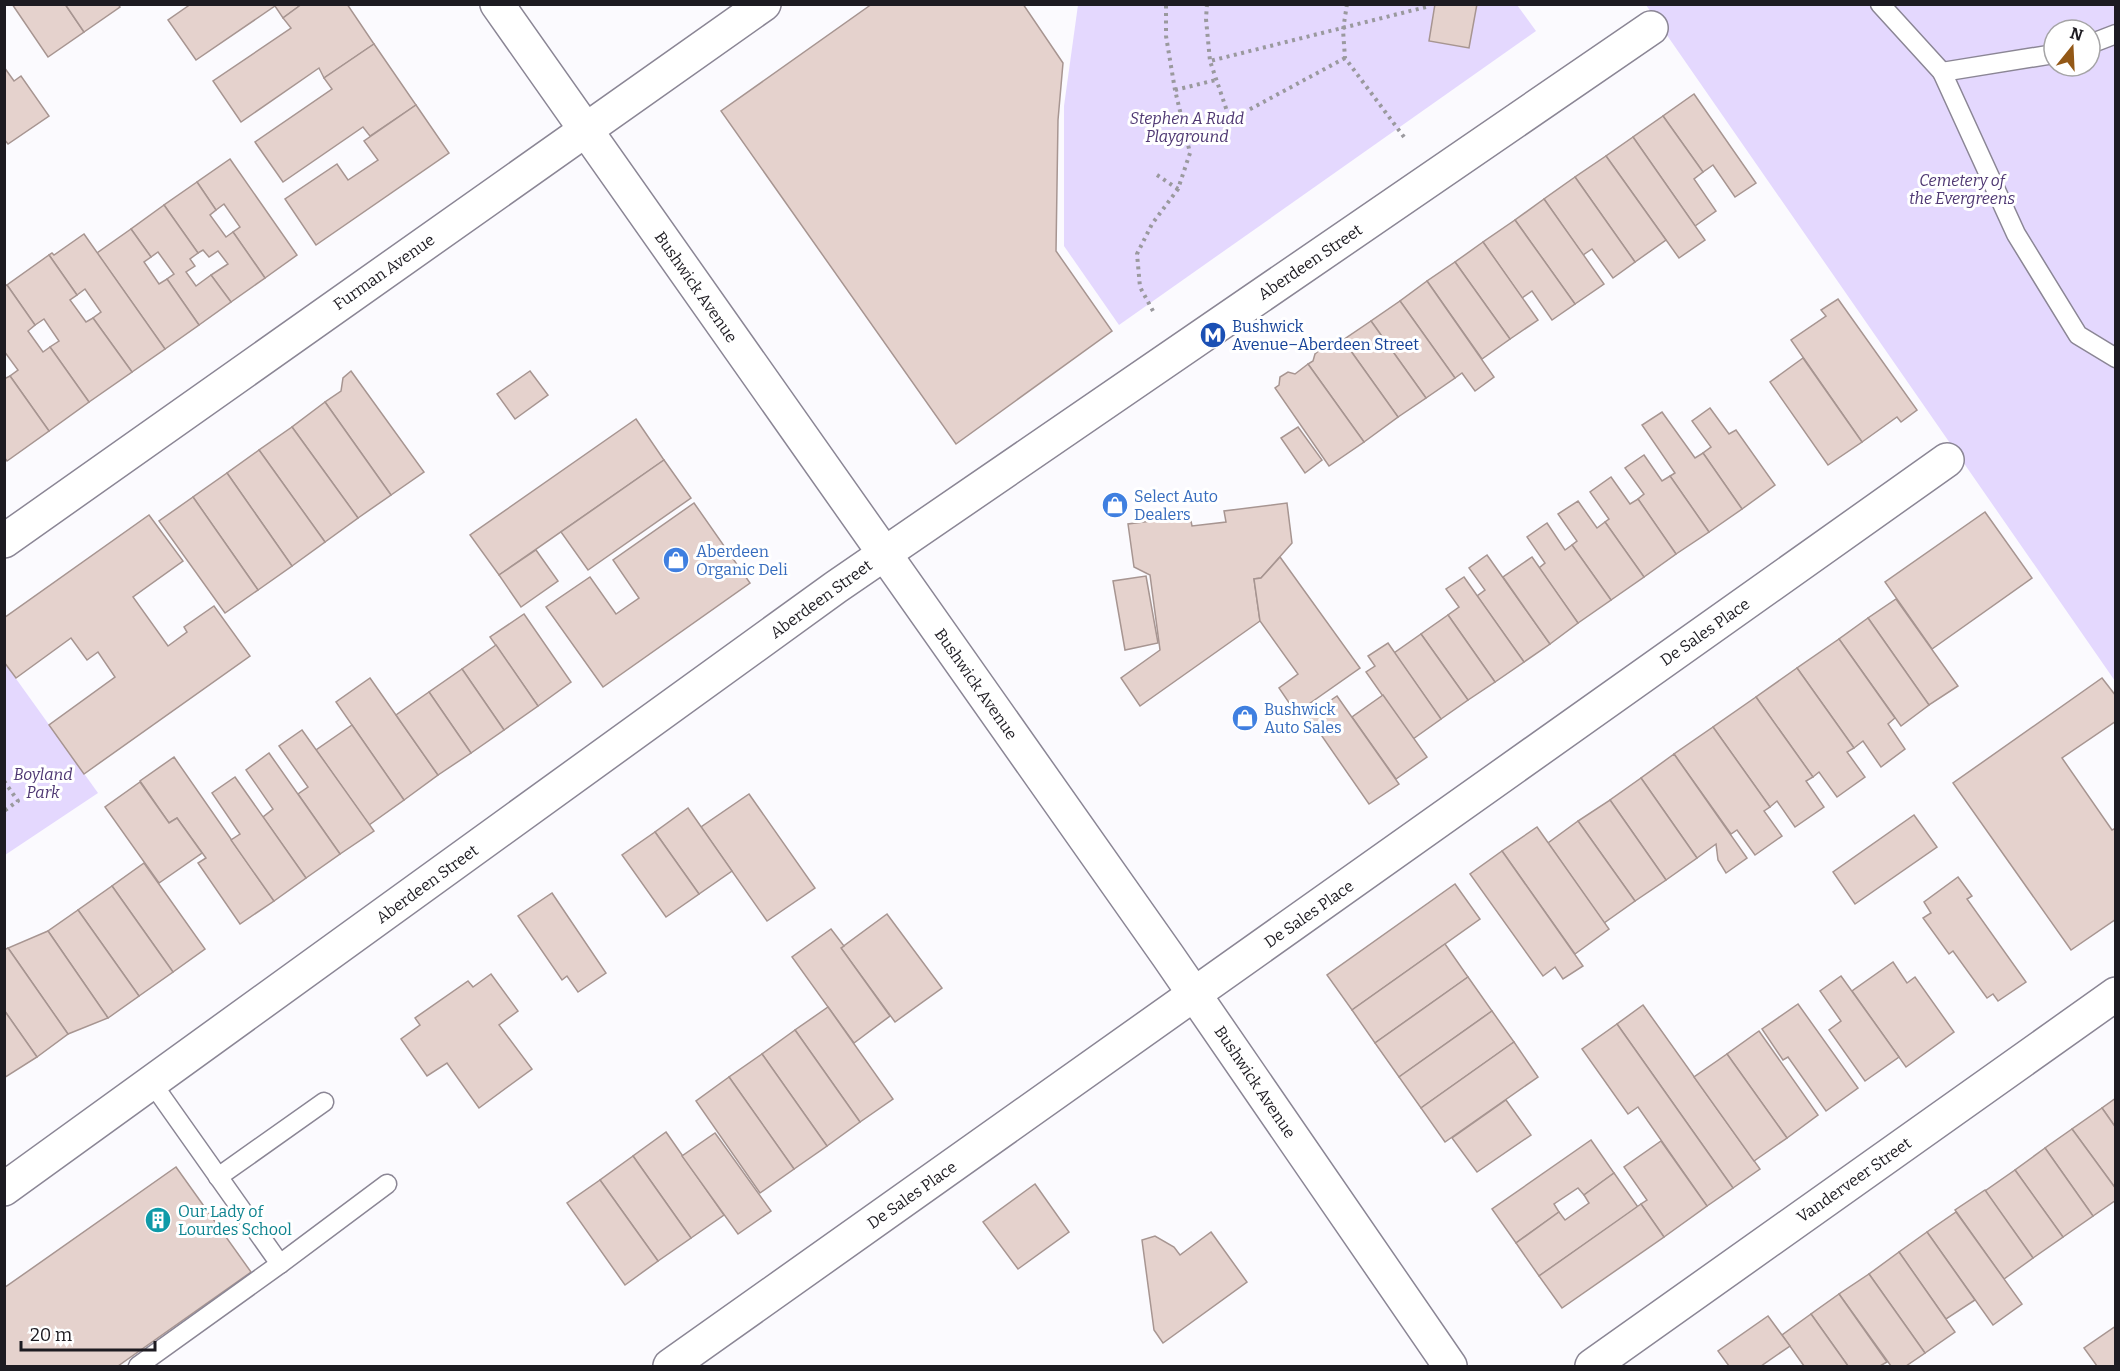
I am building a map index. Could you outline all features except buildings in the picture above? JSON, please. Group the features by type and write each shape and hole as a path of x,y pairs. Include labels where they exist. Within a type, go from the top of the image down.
{"street":[{"name":"Bushwick Avenue","path":"497,4 1195,995 1450,1366"},
{"name":"Furman Avenue","path":"4,541 764,4"},
{"name":"Aberdeen Street","path":"4,1189 884,554 1652,28"},
{"name":"De Sales Place","path":"670,1366 1947,460"},
{"name":"Vanderveer Street","path":"1592,1366 2115,994"}],"lane":[{"path":"1880,4 1942,72 2016,234 2078,335 2115,358"},
{"path":"1942,72 2042,56"},
{"path":"152,1083 280,1264"},
{"path":"218,1177 324,1102"},
{"path":"138,1366 387,1184"}],"path":[{"path":"1153,311 1140,287 1137,254 1152,224 1178,189 1191,153 1175,90 1166,36 1166,4"},
{"path":"1207,4 1210,61 1230,120 1345,58"},
{"path":"1347,4 1343,30 1345,58 1404,137"},
{"path":"1210,61 1426,8 1422,4"},
{"path":"1175,90 1216,80"},
{"path":"1157,175 1178,189"},
{"path":"4,781 18,801 4,811"}],"green space":[{"name":"Stephen A Rudd Playground","path":"1078,5 1517,5 1536,31 1119,325 1064,246 1064,106"},
{"name":"Cemetery of the Evergreens","path":"1646,5 2115,5 2115,681"},
{"name":"Boyland Park","path":"4,662 98,793 5,855 4,855"}],"place":[{"name":"Bushwick Avenue–Aberdeen Street","path":"1213,335"},
{"name":"Select Auto Dealers","path":"1115,505"},
{"name":"Aberdeen Organic Deli","path":"676,560"},
{"name":"Bushwick Auto Sales","path":"1245,718"},
{"name":"Our Lady of Lourdes School","path":"158,1220"}]}
